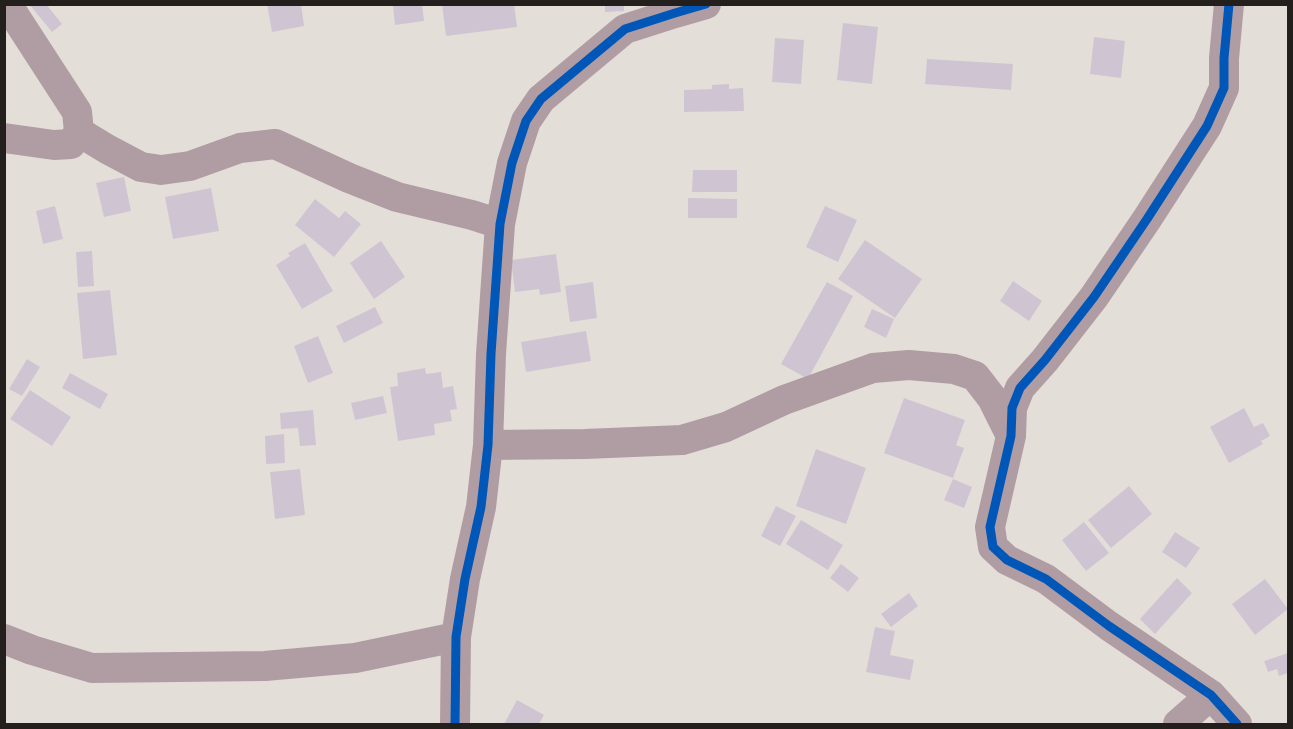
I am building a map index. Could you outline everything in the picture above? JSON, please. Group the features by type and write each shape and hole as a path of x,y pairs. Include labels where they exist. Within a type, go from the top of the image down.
{"street":[{"path":"4,138 54,145 71,144 79,132 76,112 7,4"},
{"path":"455,724 456,637 465,579 481,507 488,446 491,354 500,224 512,162 526,121 541,99 625,29 706,4"},
{"path":"1229,4 1224,88 1207,126 1094,297 1020,388 1012,408 1011,436 990,527 993,548 1007,560 1046,579 1211,695 1237,724"},
{"path":"79,132 141,167 161,170 190,166 240,148 275,144 397,197 500,224"},
{"path":"488,446 682,440 726,427 784,400 873,369 909,365 954,369 975,376 992,398 1011,436"},
{"path":"4,639 92,668 265,666 355,658 456,637"},
{"path":"1178,724 1211,695"}],"building":[{"path":"29,4 46,4 62,24 52,32"},
{"path":"267,4 301,4 304,26 272,32"},
{"path":"422,4 424,21 395,25 393,5"},
{"path":"442,4 514,4 517,27 446,36"},
{"path":"605,4 624,4 624,11 605,12"},
{"path":"843,23 878,27 872,84 837,80"},
{"path":"1094,37 1125,41 1121,78 1090,74"},
{"path":"775,38 804,40 801,84 772,82"},
{"path":"927,59 1013,64 1011,90 925,84"},
{"path":"729,84 729,89 743,88 744,111 684,112 684,90 712,89 712,85"},
{"path":"693,170 737,170 737,192 692,192"},
{"path":"124,177 131,211 104,217 96,183"},
{"path":"211,188 219,231 173,239 165,197"},
{"path":"688,198 737,199 737,218 688,218"},
{"path":"315,199 339,218 345,211 361,224 334,257 295,225"},
{"path":"55,206 63,239 43,244 36,211"},
{"path":"825,206 857,220 838,262 806,247"},
{"path":"865,240 922,279 895,318 838,279"},
{"path":"381,241 405,277 374,299 350,263"},
{"path":"305,243 333,291 302,309 276,265 290,256 288,253"},
{"path":"92,251 94,286 78,287 76,252"},
{"path":"556,254 561,292 540,295 539,289 515,292 511,260"},
{"path":"1013,281 1042,301 1029,321 1000,301"},
{"path":"593,282 597,318 570,322 565,286"},
{"path":"827,282 853,296 808,379 781,364"},
{"path":"110,290 117,355 83,359 77,293"},
{"path":"375,307 383,323 344,343 336,326"},
{"path":"872,309 894,319 886,338 864,327"},
{"path":"586,331 591,361 526,372 521,342"},
{"path":"318,336 333,373 308,383 294,346"},
{"path":"27,359 40,367 22,396 9,389"},
{"path":"425,368 426,374 441,372 443,388 453,386 457,409 450,410 452,421 434,424 435,435 398,441 390,387 398,386 397,373"},
{"path":"70,373 108,394 100,409 62,388"},
{"path":"30,390 71,417 52,446 10,419"},
{"path":"383,396 387,413 355,420 351,403"},
{"path":"904,398 965,420 956,445 964,448 953,478 884,453"},
{"path":"1244,408 1254,427 1263,423 1270,436 1261,441 1263,444 1229,463 1210,427"},
{"path":"313,410 316,445 300,446 298,428 281,429 280,413"},
{"path":"284,434 285,463 266,464 265,436"},
{"path":"816,449 866,468 846,524 796,506"},
{"path":"300,469 305,515 275,519 270,472"},
{"path":"953,479 972,487 964,508 944,500"},
{"path":"1129,486 1152,514 1111,548 1088,520"},
{"path":"776,506 796,516 780,546 761,536"},
{"path":"801,520 843,545 828,570 786,544"},
{"path":"1084,522 1109,553 1086,571 1062,540"},
{"path":"1175,532 1200,548 1186,568 1162,552"},
{"path":"841,564 859,578 848,592 830,578"},
{"path":"1177,578 1192,593 1155,634 1140,619"},
{"path":"1265,579 1288,609 1255,635 1232,604"},
{"path":"909,593 918,606 891,627 881,614"},
{"path":"875,627 895,631 890,655 914,660 910,680 866,672"},
{"path":"1288,653 1288,673 1279,676 1277,669 1268,672 1264,661"},
{"path":"517,700 544,715 539,724 504,724"}],"cycle path":[{"path":"455,724 456,637 465,579 481,507 488,445 491,354 500,224 512,163 526,121 541,99 625,29 706,4"},
{"path":"1229,4 1224,88 1207,126 1094,297 1020,388 1012,408 1011,436 990,527 993,547 1007,560 1046,579 1109,626 1211,695 1237,724"}]}
